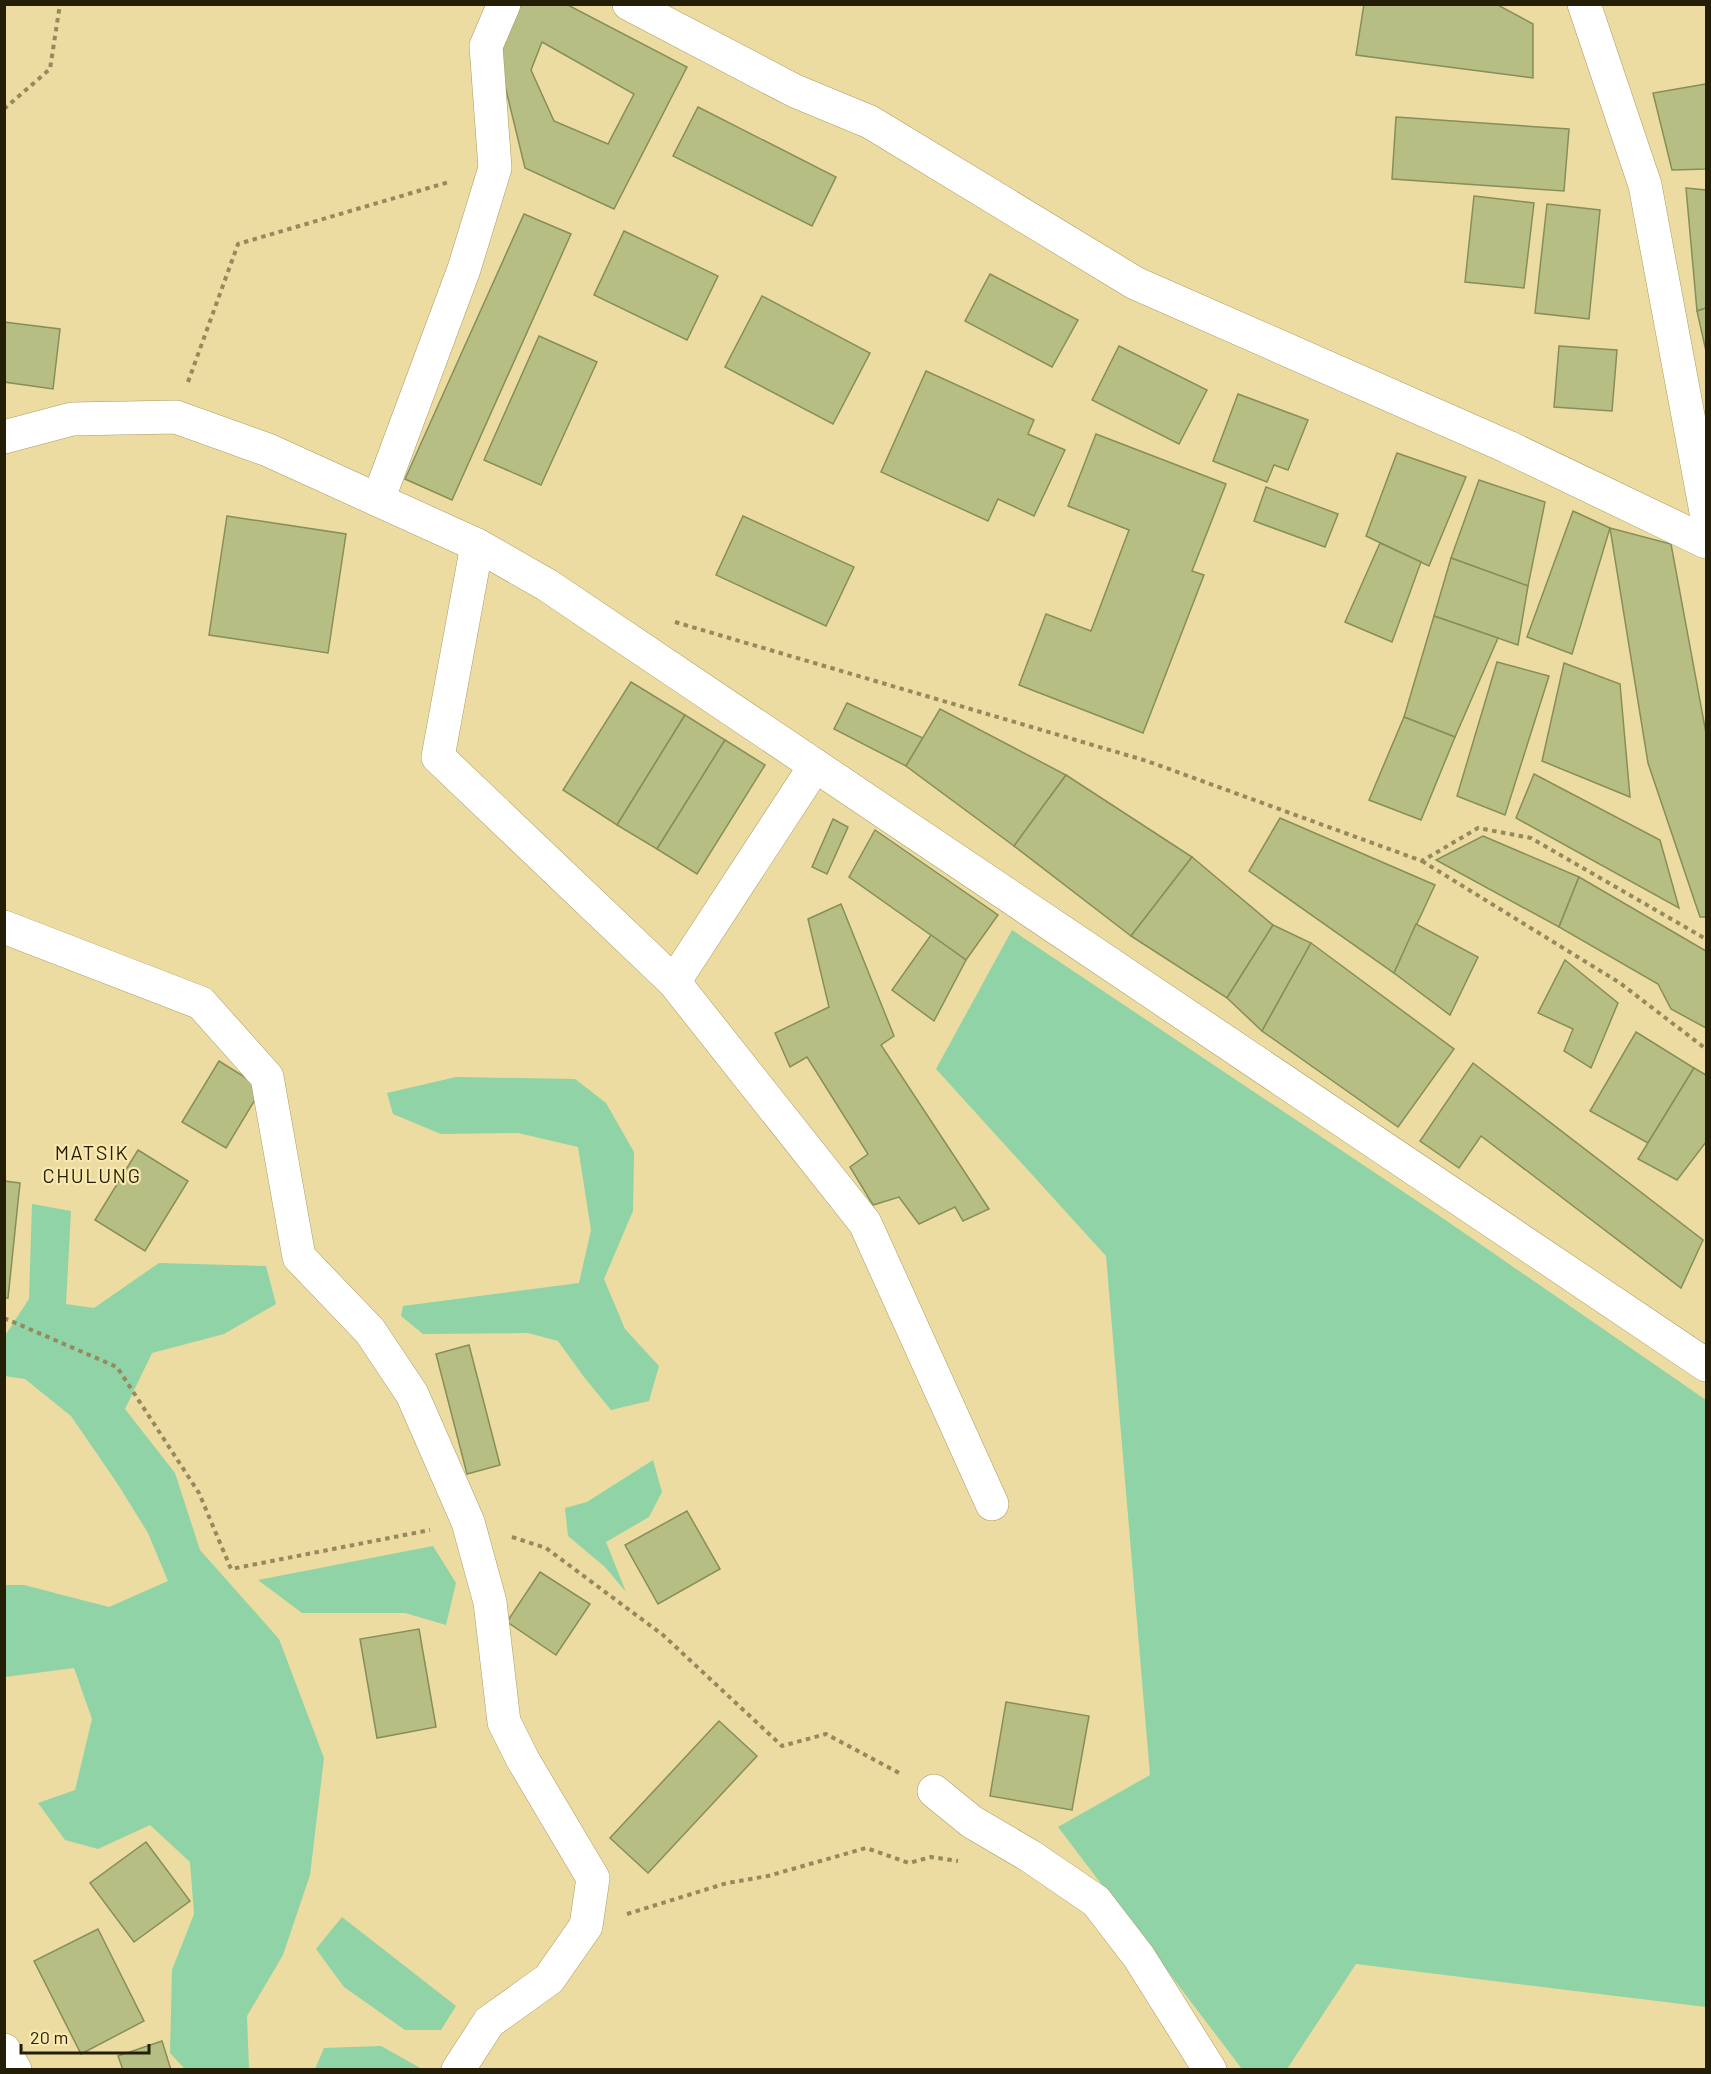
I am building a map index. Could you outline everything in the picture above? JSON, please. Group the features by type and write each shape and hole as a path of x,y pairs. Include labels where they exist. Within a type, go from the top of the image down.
{"street":[{"path":"378,500 464,269 495,168 486,46 504,4"},
{"path":"629,4 795,91 870,122 1135,283 1508,447 1707,542"},
{"path":"1584,4 1645,185 1707,512"},
{"path":"4,437 72,419 176,417 268,450 477,545 547,585 1707,1365"},
{"path":"477,545 438,757 674,981 865,1223 992,1504"},
{"path":"674,981 815,765"},
{"path":"4,927 201,1003 267,1077 299,1257 370,1330 412,1394 468,1522 490,1602 504,1722 523,1760 593,1878 586,1926 549,1979 489,2022 458,2070"},
{"path":"934,1791 972,1822 1030,1856 1096,1901 1139,1957 1210,2070"},
{"path":"4,2050 15,2070"}],"path":[{"path":"4,109 50,69 60,4"},
{"path":"176,417 238,244 495,168"},
{"path":"672,621 1147,761 1422,861 1620,983 1707,1049"},
{"path":"1422,861 1478,828 1531,838 1707,939"},
{"path":"586,1926 726,1883 768,1876 866,1848 909,1863 931,1857 965,1861"}],"green space":[{"path":"1012,930 1441,1217 1706,1400 1706,2007 1356,1964 1287,2069 1242,2069 1058,1827 1150,1775 1106,1256 936,1069"},
{"path":"456,1077 575,1079 606,1103 634,1152 633,1211 604,1279 625,1329 659,1366 649,1401 611,1410 558,1341 528,1333 423,1334 401,1316 403,1306 579,1283 591,1230 578,1147 518,1133 441,1134 393,1114 387,1093"},
{"path":"32,1204 71,1211 66,1304 94,1308 159,1263 266,1266 276,1304 224,1334 152,1353 125,1409 175,1473 200,1550 279,1639 324,1758 310,1875 283,1955 247,2016 249,2069 185,2069 170,2053 172,1970 194,1914 190,1862 150,1825 98,1849 65,1840 38,1803 75,1790 92,1719 74,1668 5,1677 5,1585 24,1585 109,1607 168,1581 148,1533 71,1416 25,1379 5,1376 5,1334 29,1299"},
{"path":"653,1460 662,1492 649,1517 606,1542 626,1592 605,1567 568,1536 565,1508 587,1502"},
{"path":"433,1546 456,1583 446,1625 405,1613 302,1613 258,1580"},
{"path":"342,1917 456,2006 441,2030 405,2030 344,1987 316,1949"},
{"path":"381,2046 422,2069 315,2069 324,2048"}],"building":[{"path":"521,4 566,4 687,67 614,209 525,168 498,57","holes":["542,42 634,94 608,144 554,121 531,70"]},
{"path":"1364,4 1496,4 1533,24 1533,78 1356,55"},
{"path":"1706,84 1706,169 1672,170 1653,93"},
{"path":"698,107 836,177 812,226 673,156"},
{"path":"1396,117 1569,129 1564,191 1392,179"},
{"path":"1686,188 1706,190 1706,308 1697,311"},
{"path":"1474,196 1534,203 1524,288 1465,282"},
{"path":"1547,204 1600,210 1589,319 1535,313"},
{"path":"524,214 571,234 452,500 405,479"},
{"path":"624,231 718,276 687,340 594,295"},
{"path":"990,274 1078,320 1052,367 965,321"},
{"path":"762,296 870,353 833,424 725,367"},
{"path":"1706,308 1706,351 1697,311"},
{"path":"4,322 60,329 53,389 4,382"},
{"path":"539,336 597,362 541,485 484,460"},
{"path":"1119,346 1207,390 1179,444 1092,400"},
{"path":"1559,346 1617,350 1612,411 1554,407"},
{"path":"926,371 1034,420 1028,434 1065,450 1034,516 998,499 988,521 881,472"},
{"path":"1238,394 1308,420 1288,470 1274,465 1267,482 1213,461"},
{"path":"1096,434 1226,484 1192,571 1204,575 1143,733 1019,685 1046,614 1091,631 1129,530 1068,506"},
{"path":"1397,453 1466,477 1429,566 1366,536"},
{"path":"1479,480 1545,502 1528,586 1451,558"},
{"path":"1266,487 1338,514 1325,547 1254,521"},
{"path":"1573,511 1610,528 1572,654 1527,637"},
{"path":"227,516 346,534 328,653 209,635"},
{"path":"743,516 854,567 826,626 716,575"},
{"path":"1610,528 1671,544 1706,733 1706,917 1700,917 1648,763"},
{"path":"1380,543 1421,562 1392,642 1345,622"},
{"path":"1451,558 1528,586 1518,645 1434,616"},
{"path":"1434,616 1498,638 1455,737 1404,717"},
{"path":"1497,662 1549,676 1505,815 1457,796"},
{"path":"1564,663 1620,684 1630,797 1542,761"},
{"path":"631,682 685,715 617,825 563,790"},
{"path":"847,703 923,738 906,766 834,729"},
{"path":"940,709 1066,775 1014,846 906,766"},
{"path":"685,715 725,740 657,849 617,825"},
{"path":"1404,717 1455,737 1421,820 1369,800"},
{"path":"725,740 765,765 697,874 657,849"},
{"path":"1534,774 1660,840 1679,908 1516,818"},
{"path":"1066,775 1192,857 1131,936 1014,846"},
{"path":"1280,818 1435,885 1394,973 1249,871"},
{"path":"833,819 848,827 827,874 812,867"},
{"path":"875,830 998,915 966,960 849,877"},
{"path":"1483,836 1579,877 1559,927 1436,860"},
{"path":"1192,857 1273,925 1227,998 1131,936"},
{"path":"1579,877 1706,951 1706,1028 1671,1009 1658,984 1559,927"},
{"path":"841,904 894,1036 881,1045 989,1209 963,1221 955,1207 919,1224 899,1197 873,1205 850,1167 868,1154 807,1057 790,1067 775,1033 829,1007 808,919"},
{"path":"1416,924 1478,957 1450,1015 1394,973"},
{"path":"1273,925 1311,943 1262,1031 1227,998"},
{"path":"931,935 966,960 934,1021 892,990"},
{"path":"1311,943 1454,1049 1398,1127 1262,1031"},
{"path":"1565,960 1618,1003 1591,1068 1564,1051 1573,1029 1538,1013"},
{"path":"1636,1032 1694,1068 1648,1143 1590,1111"},
{"path":"219,1061 262,1088 226,1148 182,1122"},
{"path":"1473,1063 1703,1240 1681,1288 1481,1136 1459,1168 1420,1141"},
{"path":"1694,1068 1706,1075 1706,1142 1677,1180 1638,1159"},
{"path":"138,1150 188,1181 145,1251 95,1220"},
{"path":"4,1181 20,1183 8,1298 4,1298"},
{"path":"469,1345 500,1465 467,1474 436,1354"},
{"path":"687,1511 720,1569 658,1604 625,1545"},
{"path":"540,1572 590,1604 556,1655 507,1622"},
{"path":"419,1629 436,1727 377,1738 360,1639"},
{"path":"1006,1702 1089,1716 1072,1810 990,1796"},
{"path":"719,1721 757,1756 648,1873 610,1838"},
{"path":"146,1842 190,1901 134,1942 90,1883"},
{"path":"98,1929 144,2021 81,2054 34,1961"},
{"path":"162,2041 171,2070 123,2070 118,2056"}],"district":[{"name":"MATSIK CHULUNG","path":"92,1164"}]}
